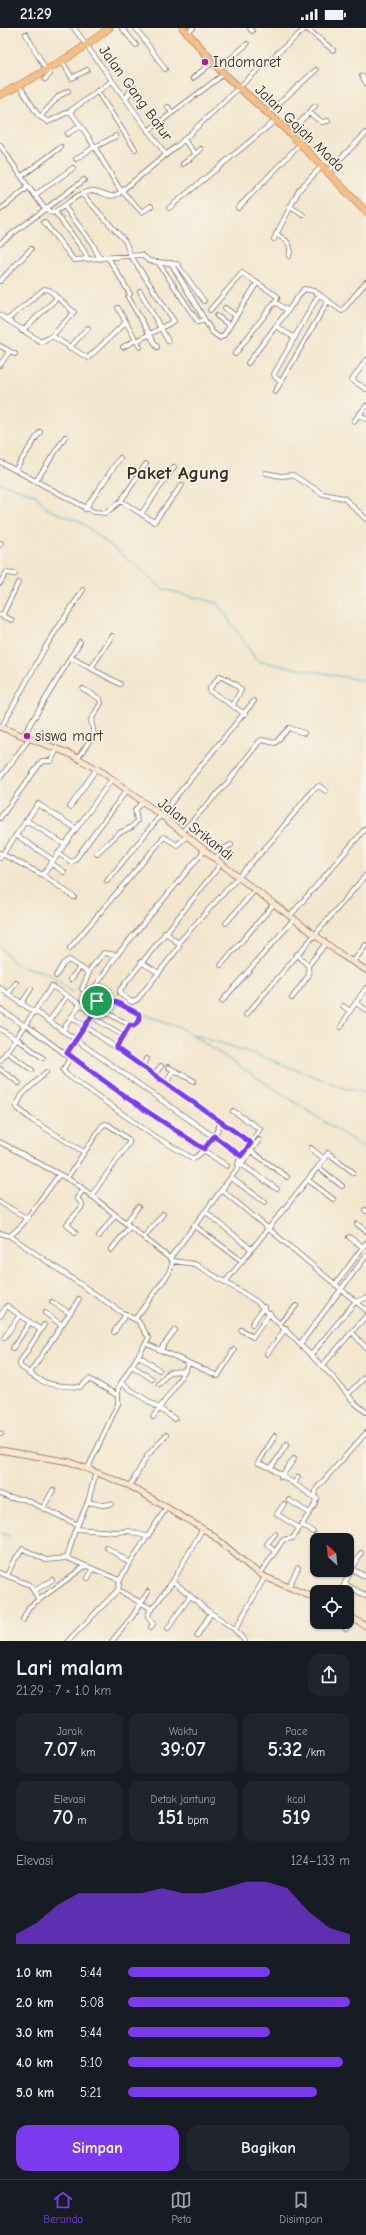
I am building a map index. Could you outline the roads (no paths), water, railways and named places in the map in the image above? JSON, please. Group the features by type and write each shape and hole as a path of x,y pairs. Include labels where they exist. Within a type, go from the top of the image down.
{"highway":[{"path":"0,95 62,61 86,46 109,28"},
{"name":"Jalan Gajah Mada","path":"188,30 219,69 290,132 366,212"}],"street":[{"name":"Jalan Gang Batur","path":"74,28 166,155"},
{"path":"122,28 136,45"},
{"path":"136,28 165,69"},
{"name":"Jalan Gang Batur","path":"82,194 92,190 110,196 116,196 184,140 304,29"},
{"path":"304,29 333,50"},
{"path":"26,34 48,69 50,74 46,79"},
{"path":"219,69 247,44"},
{"path":"62,61 72,78 87,70"},
{"path":"193,78 213,62"},
{"path":"268,113 316,70"},
{"path":"148,131 224,74"},
{"path":"362,76 366,83"},
{"path":"19,85 44,121 50,122 70,111 112,81"},
{"path":"126,99 133,85"},
{"path":"40,116 59,96 68,91"},
{"path":"97,91 135,149"},
{"path":"290,132 315,106"},
{"path":"168,107 172,113"},
{"path":"70,111 95,147 122,191 142,212 151,206"},
{"path":"309,113 322,122 328,120"},
{"path":"169,208 276,120"},
{"path":"67,134 80,126"},
{"path":"76,159 116,136"},
{"path":"274,239 289,206 303,185 365,136"},
{"path":"184,140 196,154"},
{"path":"238,208 300,143"},
{"path":"0,145 34,195 50,213 55,212 82,194 125,240 131,256 174,321 122,347"},
{"path":"22,176 61,147"},
{"path":"183,164 201,149"},
{"path":"34,195 73,168"},
{"path":"0,243 84,180"},
{"path":"0,210 25,190 27,185"},
{"path":"64,206 92,243 100,259"},
{"path":"289,206 303,215"},
{"path":"55,212 84,251 87,258"},
{"path":"44,222 73,259 109,259 142,255 149,261 176,264 204,301"},
{"path":"276,234 290,244 291,249 289,256"},
{"path":"0,281 31,249"},
{"path":"109,259 157,347"},
{"path":"158,262 198,322 205,320"},
{"path":"171,263 214,335 220,338 224,335 257,283"},
{"path":"210,310 242,273 276,294 277,297 275,302 235,354"},
{"path":"248,363 277,327 304,289 310,289 340,310 344,310 366,282"},
{"path":"0,315 22,331 41,342 52,336 74,312 47,290 42,290 7,320"},
{"path":"140,290 168,341"},
{"path":"281,382 275,377 274,374 319,294"},
{"path":"22,331 57,298"},
{"path":"275,392 328,301"},
{"path":"275,302 288,311"},
{"path":"118,308 140,347"},
{"path":"225,308 236,316"},
{"path":"217,316 229,325"},
{"path":"52,336 85,358 89,358 126,322"},
{"path":"277,327 305,341"},
{"path":"69,348 88,328"},
{"path":"0,346 14,354"},
{"path":"0,365 9,352"},
{"path":"366,360 352,380 366,389"},
{"path":"354,421 366,406"},
{"path":"359,414 366,418"},
{"path":"15,470 40,432"},
{"path":"36,481 66,437"},
{"path":"85,509 120,458"},
{"path":"0,462 85,509 104,514 121,501 146,464"},
{"path":"141,514 174,467"},
{"path":"266,472 280,476 293,475 323,494 344,498 366,519"},
{"path":"121,501 152,521 156,521 182,485"},
{"path":"0,583 6,573 15,574"},
{"path":"12,620 1,616 18,583"},
{"path":"0,727 52,636 83,590"},
{"path":"91,668 112,636"},
{"path":"23,736 80,642"},
{"path":"70,657 120,684"},
{"path":"233,705 241,690 235,684 220,676 210,688 210,691 245,714"},
{"path":"78,758 94,734 91,720 101,703 100,699 83,689"},
{"path":"107,881 162,816 254,701"},
{"name":"Jalan Srikandi","path":"0,727 57,749 97,768 162,816 204,851 255,890 326,943 366,970"},
{"path":"70,948 164,837 177,845 184,834 228,782 258,742 262,740 275,742 289,728 304,733"},
{"path":"0,778 29,739"},
{"path":"0,818 42,761 51,761 57,749"},
{"path":"70,807 97,768"},
{"path":"43,875 112,779"},
{"path":"221,864 141,962 119,992 132,1002 136,1002 159,973 179,947 178,943 275,837 312,791 319,786 326,791"},
{"path":"58,853 71,862 74,861 127,790"},
{"path":"97,853 119,833 134,826 137,821 136,810 142,802"},
{"path":"0,858 37,804 40,804 76,828"},
{"path":"26,820 64,844"},
{"path":"222,1001 366,828"},
{"path":"16,835 64,872"},
{"path":"215,859 225,848 231,846"},
{"path":"94,987 117,954 204,851"},
{"path":"2,853 43,875 74,897"},
{"path":"246,1015 366,875"},
{"path":"226,923 255,890"},
{"path":"221,964 274,904"},
{"path":"165,932 178,943"},
{"path":"308,966 326,943"},
{"path":"353,962 366,945"},
{"path":"97,1001 82,989 89,973 102,954 117,954"},
{"path":"292,998 309,975 308,966 297,954"},
{"path":"56,976 63,964 69,960 89,973"},
{"path":"141,962 159,973"},
{"path":"71,979 80,967"},
{"path":"8,994 16,983"},
{"path":"0,1061 52,986 124,1036"},
{"path":"0,988 241,1156"},
{"path":"341,1027 366,988"},
{"path":"21,1004 31,989"},
{"path":"49,1021 67,996"},
{"path":"97,1001 108,998 138,1013 140,1016 138,1022 134,1026 97,1008"},
{"path":"67,1054 97,1008 97,1001"},
{"path":"356,1003 366,1010"},
{"path":"62,1030 80,1005"},
{"path":"343,1006 350,1011"},
{"path":"0,1009 227,1166"},
{"path":"72,1017 251,1143"},
{"path":"116,1048 130,1025"},
{"path":"0,1029 43,1058"},
{"path":"0,1050 32,1070"},
{"path":"67,1054 69,1060 64,1068 64,1072 123,1115 192,1158 198,1157 214,1136 220,1128 220,1121"},
{"path":"142,1067 147,1059"},
{"path":"154,1076 161,1066"},
{"path":"168,1067 194,1081"},
{"path":"0,1069 19,1083"},
{"path":"166,1084 173,1070"},
{"path":"46,1072 22,1095 16,1106 32,1120 84,1152"},
{"path":"233,1111 260,1129 241,1156 240,1164"},
{"path":"66,1178 105,1124 129,1142 91,1196"},
{"path":"135,1319 169,1273 172,1260 195,1226 259,1140"},
{"path":"0,1142 66,1178 172,1260 195,1264 264,1307 322,1366 348,1394 355,1404 366,1412"},
{"path":"311,1148 324,1159"},
{"path":"251,1150 287,1177"},
{"path":"226,1282 328,1153 353,1172"},
{"path":"240,1164 277,1189"},
{"path":"318,1167 342,1186"},
{"path":"10,1236 26,1218 59,1175"},
{"path":"231,1178 265,1202"},
{"path":"308,1180 333,1199"},
{"path":"75,1232 67,1224 81,1208 82,1204 77,1198 83,1190"},
{"path":"222,1190 268,1230 306,1259 335,1286 366,1310"},
{"path":"0,1202 26,1218"},
{"path":"126,1223 138,1207"},
{"path":"206,1212 251,1249"},
{"path":"144,1237 163,1214"},
{"path":"99,1236 115,1216"},
{"path":"357,1224 366,1231"},
{"path":"111,1250 130,1226"},
{"path":"195,1226 242,1261"},
{"path":"0,1233 10,1236 135,1319 148,1336 147,1344 121,1383 117,1395 118,1404 88,1468"},
{"path":"335,1286 364,1245 349,1237"},
{"path":"300,1344 366,1256"},
{"path":"311,1355 355,1302 366,1298"},
{"path":"29,1374 79,1299"},
{"path":"52,1302 70,1313"},
{"path":"0,1316 7,1306 41,1330"},
{"path":"280,1323 296,1306"},
{"path":"252,1324 264,1307"},
{"path":"45,1313 62,1325"},
{"path":"241,1330 252,1337 270,1313"},
{"path":"114,1332 126,1314"},
{"path":"4,1338 20,1315"},
{"path":"322,1366 366,1316"},
{"path":"12,1348 30,1322"},
{"path":"44,1325 19,1363 29,1374 38,1381 48,1384 80,1387 89,1379 117,1395"},
{"path":"267,1354 286,1328"},
{"path":"160,1350 175,1330"},
{"path":"352,1332 366,1348"},
{"path":"147,1344 218,1376 234,1350"},
{"path":"139,1356 159,1370"},
{"path":"153,1417 160,1409 189,1363"},
{"path":"132,1366 152,1379"},
{"path":"159,1384 169,1372 185,1371"},
{"path":"348,1394 366,1376"},
{"path":"121,1383 175,1419"},
{"path":"235,1630 275,1552 283,1540 293,1538 317,1499 315,1492 317,1488 366,1434"},
{"path":"130,1486 147,1456 166,1435"},
{"path":"275,1436 258,1463 271,1468 281,1477 317,1499"},
{"path":"271,1468 287,1444"},
{"path":"0,1450 56,1459 88,1468 130,1486 203,1528 263,1575 310,1595"},
{"path":"281,1477 294,1459"},
{"path":"67,1558 77,1527 88,1502 96,1472"},
{"path":"294,1484 298,1478"},
{"path":"43,1508 53,1490"},
{"path":"0,1494 10,1498 24,1499 77,1527 115,1532 129,1531 148,1537"},
{"path":"289,1500 308,1513"},
{"path":"88,1502 102,1505 111,1504"},
{"path":"284,1504 277,1514 313,1532"},
{"path":"69,1641 118,1590 120,1580 130,1563 167,1508"},
{"path":"151,1627 153,1624 148,1617 150,1609 157,1604 173,1580 203,1528"},
{"path":"275,1534 267,1544 275,1552"},
{"path":"106,1547 130,1563"},
{"path":"7,1576 21,1549 46,1560 67,1558 84,1567 120,1580"},
{"path":"354,1565 361,1553"},
{"path":"23,1620 28,1608 84,1567"},
{"path":"289,1586 298,1568"},
{"path":"88,1578 92,1570"},
{"path":"354,1570 366,1577"},
{"path":"0,1573 28,1584 39,1600"},
{"path":"348,1577 344,1584 366,1596"},
{"path":"34,1591 52,1580"},
{"path":"173,1580 211,1613 235,1630 245,1641"},
{"path":"118,1590 150,1609"},
{"path":"112,1641 141,1604 148,1592"},
{"path":"168,1628 190,1596"},
{"path":"197,1636 211,1613"},
{"path":"354,1620 366,1626"}],"waterway":[{"path":"0,483 36,495 47,509 79,521 144,572 163,589 217,603 257,661 366,681"},
{"path":"0,946 15,964 49,974 72,992 81,983 82,984"},
{"path":"85,986 94,992 107,996"},
{"path":"140,1013 180,1027 366,1149"},
{"path":"192,1034 252,1053 345,1088 366,1093"},
{"path":"0,1533 9,1536"}],"place":[{"name":"Indomaret","path":"205,62"},
{"name":"siswa mart","path":"27,736"}],"district":[{"name":"Paket Agung","path":"178,472"}]}
